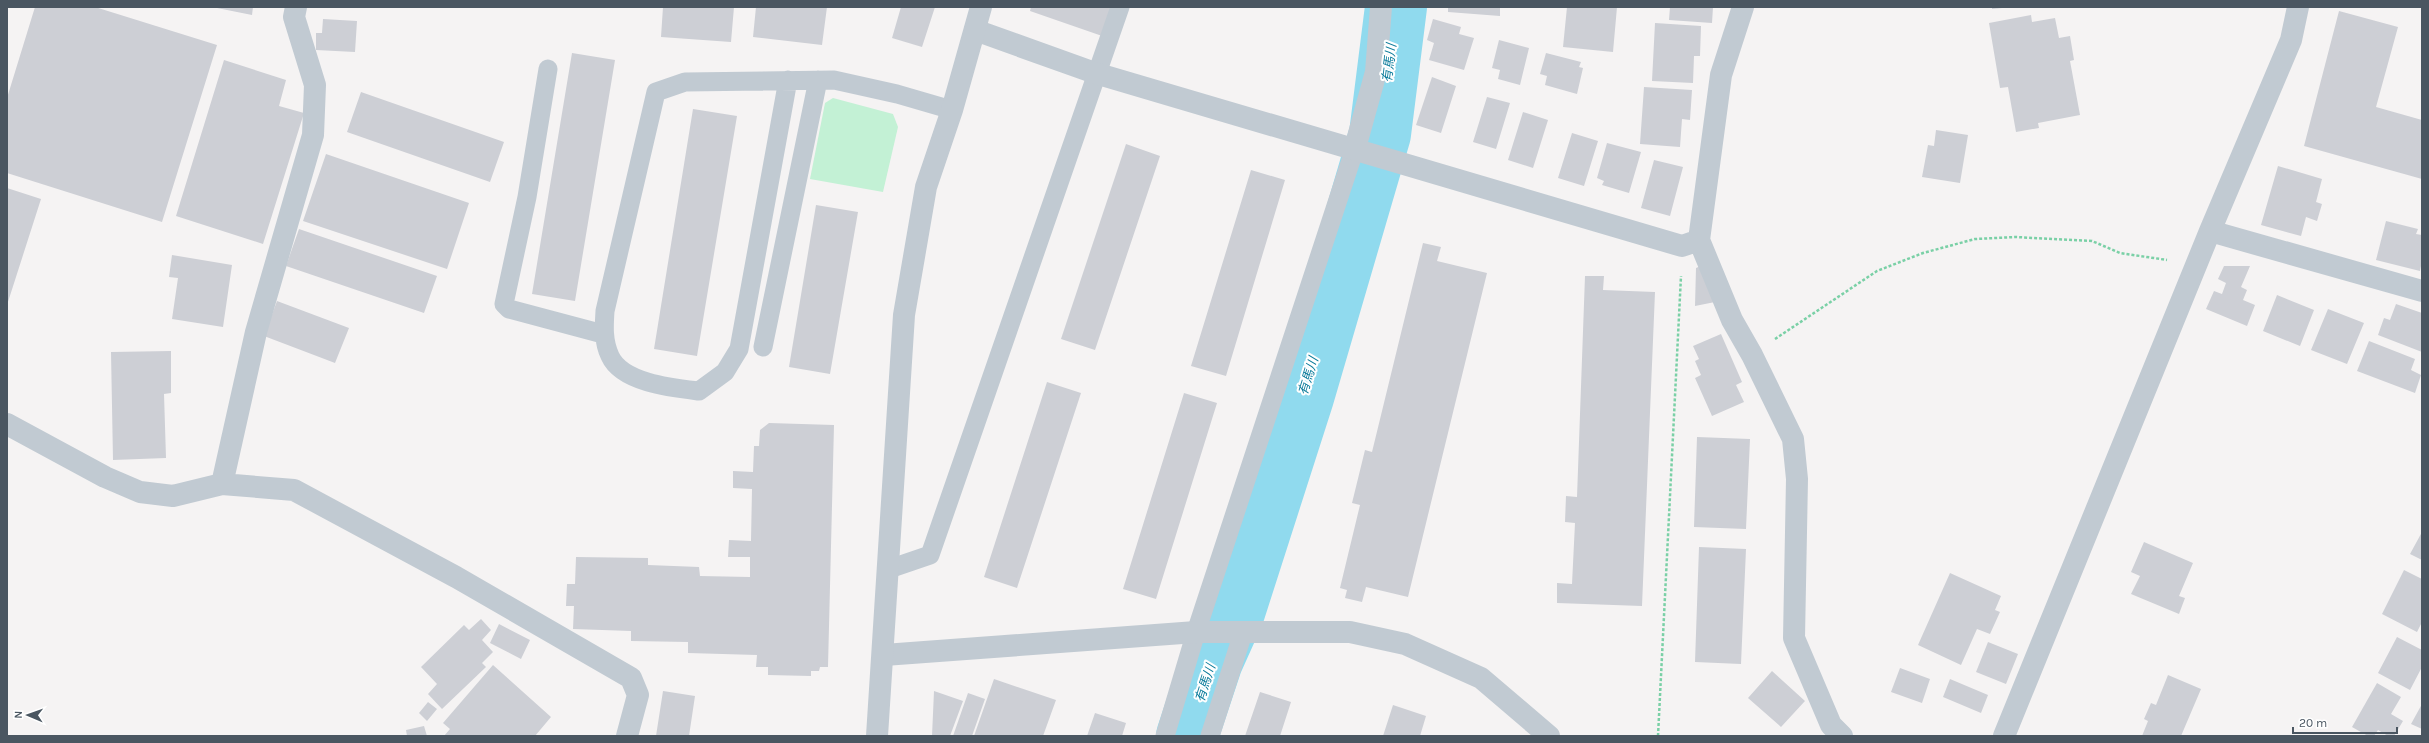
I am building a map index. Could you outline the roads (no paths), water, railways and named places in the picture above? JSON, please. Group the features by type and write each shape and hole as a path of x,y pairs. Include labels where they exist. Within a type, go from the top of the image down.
{"street":[{"path":"222,484 256,332 313,136 315,85 294,17 296,7"},
{"path":"877,736 884,655 904,315 926,187 952,110 981,7"},
{"path":"1356,149 1376,72 1380,7"},
{"path":"1743,7 1721,75 1691,243 1752,355 1793,439 1797,479 1794,638 1831,724 1842,736"},
{"path":"2004,736 2196,264 2291,40 2298,7"},
{"path":"975,30 1095,74 1397,161 1691,243"},
{"path":"2210,231 2422,291"},
{"path":"7,424 105,477 140,492 173,496 222,484 294,490 456,577 631,678 638,695 627,736"},
{"path":"884,655 1197,632 1350,632 1404,644 1481,678 1549,736"}],"lane":[{"path":"889,569 930,555 1095,74 1120,7"},
{"path":"548,69 527,197 504,304 509,309 603,334"},
{"path":"788,80 745,326 739,349 725,372 699,391 665,388 629,375 610,357 603,334 605,311 656,92 685,82 788,80 834,80 890,92 952,110"},
{"path":"763,347 818,80"},
{"path":"1165,736 1197,632 1356,149"},
{"path":"1210,736 1242,632"}],"waterway":[{"name":"有馬川","path":"1187,736 1212,661 1234,612 1303,397 1380,134 1396,7"}]}
